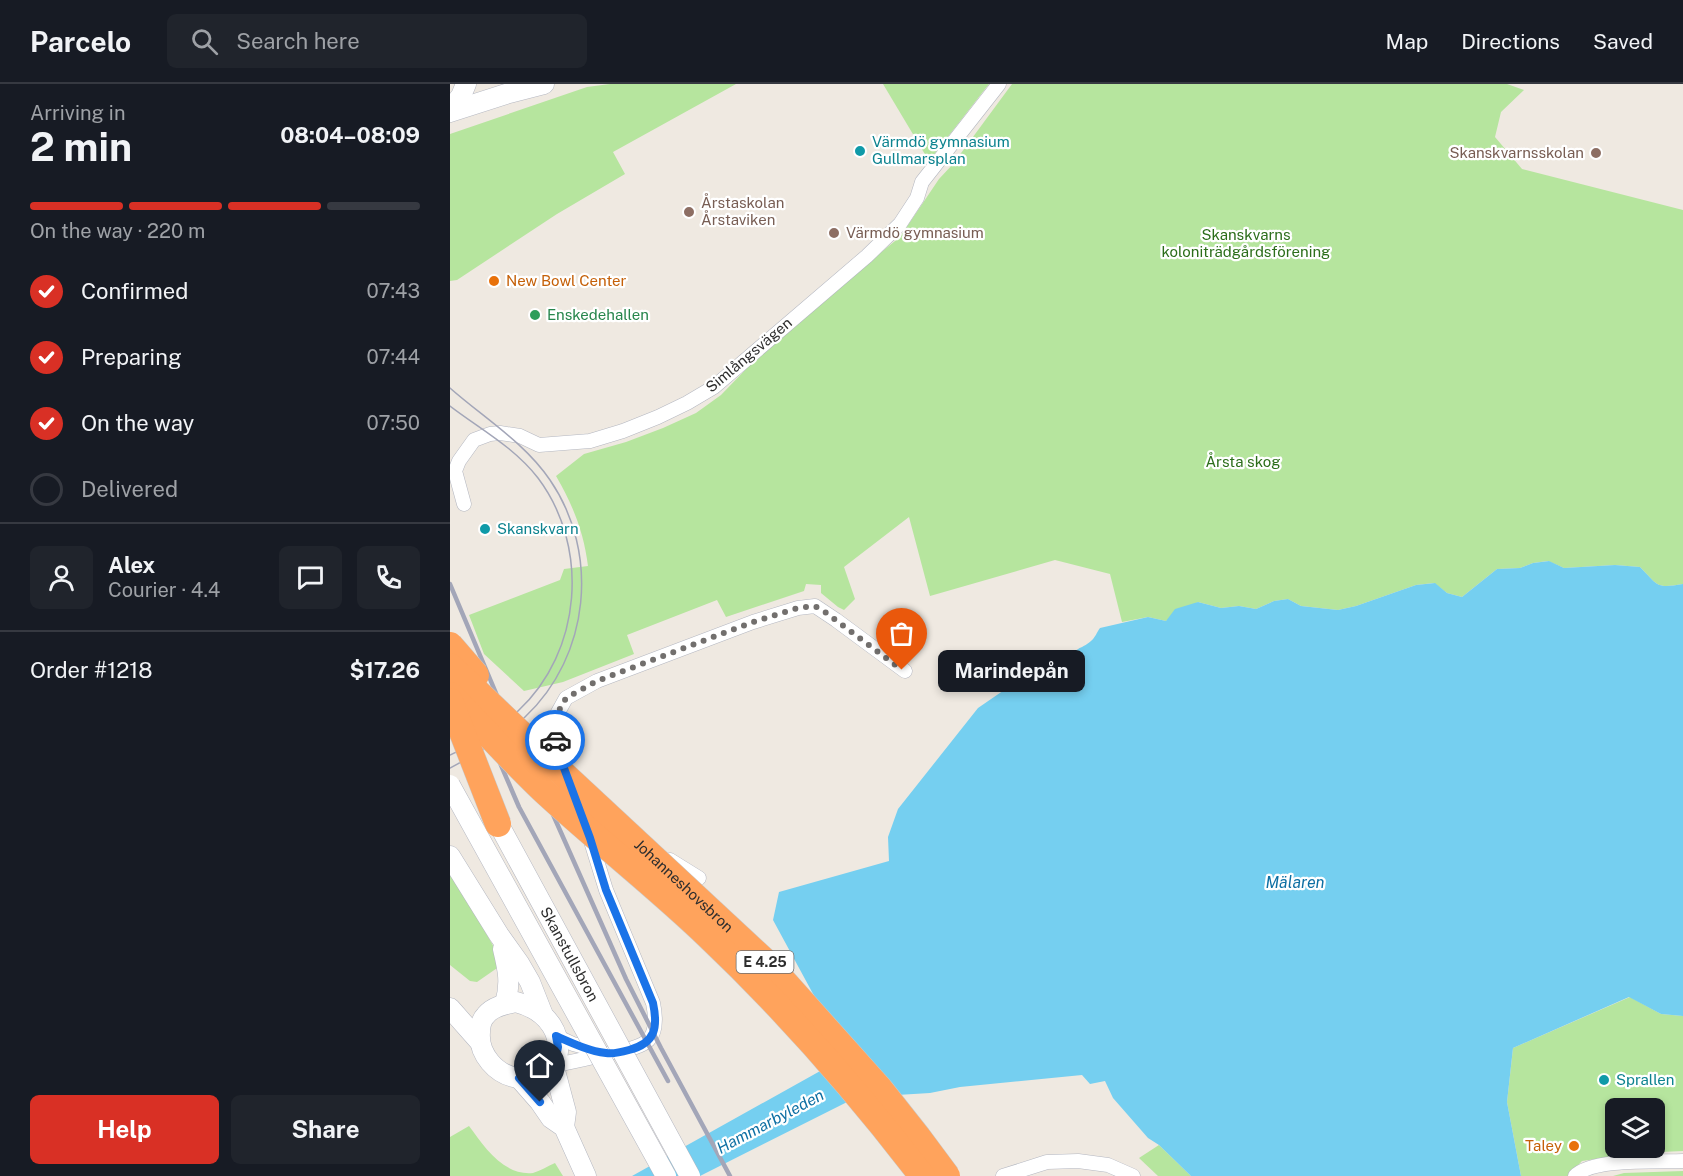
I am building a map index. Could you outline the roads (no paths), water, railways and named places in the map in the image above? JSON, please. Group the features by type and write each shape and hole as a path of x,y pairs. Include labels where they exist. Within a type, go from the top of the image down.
{"highway":[{"path":"450,645 552,781"},
{"name":"Johanneshovsbron","path":"450,666 552,781 651,883 757,984 861,1098 922,1176"},
{"name":"Johanneshovsbron","path":"450,695 770,966 879,1089 947,1176"},
{"path":"450,701 498,824"},
{"path":"450,713 501,760 552,781"}],"main road":[{"path":"450,111 461,96 466,84"},
{"path":"450,111 544,84"},
{"name":"Skanstullsbron","path":"450,731 498,824 690,1176"},
{"name":"Skanstullsbron","path":"450,785 666,1176"},
{"path":"450,856 519,963 530,982 543,1015"},
{"path":"499,935 509,972 505,1004"},
{"path":"450,999 470,1010 486,1015"},
{"path":"554,1066 532,1077 519,1078 503,1073 490,1063 481,1049 480,1025 486,1015 505,1004 516,1002 529,1005 552,1024 558,1047 554,1066 566,1112 564,1127"},
{"path":"450,1008 479,1041"},
{"path":"519,1078 551,1118 564,1127 586,1176"}],"street":[{"name":"Simlångsvägen","path":"464,504 454,471 474,440 500,433 520,436 539,445 590,441 658,417 714,387 867,256 900,224 917,198 922,182 999,84"},
{"path":"554,1066 641,1047 651,1037 657,1020 653,1003 606,890 590,838 558,752 553,730 556,716 566,698 597,681 753,622 798,608 815,606 905,671"},
{"path":"590,838 615,834 641,841 699,878"},
{"path":"556,1036 573,1044 607,1053"},
{"path":"1004,1176 1047,1162 1078,1161 1108,1165 1133,1176"},
{"path":"1575,1176 1580,1171 1619,1162 1683,1161"}],"water":[{"name":"Mälaren","path":"1549,561 1564,568 1615,565 1640,567 1654,582 1662,586 1683,584 1683,1016 1661,1014 1629,997 1513,1048 1507,1102 1521,1176 1191,1176 1159,1145 1148,1138 1113,1098 1105,1081 1090,1084 1082,1075 897,1095 885,1083 700,1176 632,1176 856,1051 818,1003 773,920 779,892 889,861 888,837 898,809 978,708 1039,666 1070,662 1076,651 1092,640 1100,628 1148,617 1166,621 1175,609 1198,602 1221,608 1239,606 1256,609 1274,601 1288,599 1301,606 1338,610 1416,585 1435,583 1447,593 1462,597 1497,569 1520,568 1533,563"}],"tram line":[{"path":"450,388 516,442 540,466 566,509 576,539 581,571 581,603 575,634 563,664 547,692 508,732 450,768"},
{"path":"450,406 508,448 538,478 555,505 566,535 571,566 572,598 566,630 555,659 539,687 518,711 502,724 477,741 450,755"}],"railway":[{"path":"450,584 514,736 535,774 626,979 730,1176"},
{"path":"450,647 519,807 668,1081"}],"place":[{"name":"Värmdö gymnasium Gullmarsplan","path":"860,151"},
{"name":"Skanskvarnsskolan","path":"1596,153"},
{"name":"Årstaskolan Årstaviken","path":"689,212"},
{"name":"Värmdö gymnasium","path":"834,233"},
{"name":"New Bowl Center","path":"494,281"},
{"name":"Enskedehallen","path":"535,315"},
{"name":"Skanskvarn","path":"485,529"},
{"name":"Marindepån","path":"902,670"},
{"name":"Sprallen","path":"1604,1080"},
{"name":"Taley","path":"1574,1146"}],"park label":[{"name":"Skanskvarns koloniträdgårdsförening","path":"1246,244"},
{"name":"Årsta skog","path":"1243,462"}],"water label":[{"name":"Hammarbyleden","path":"770,1121"}]}
